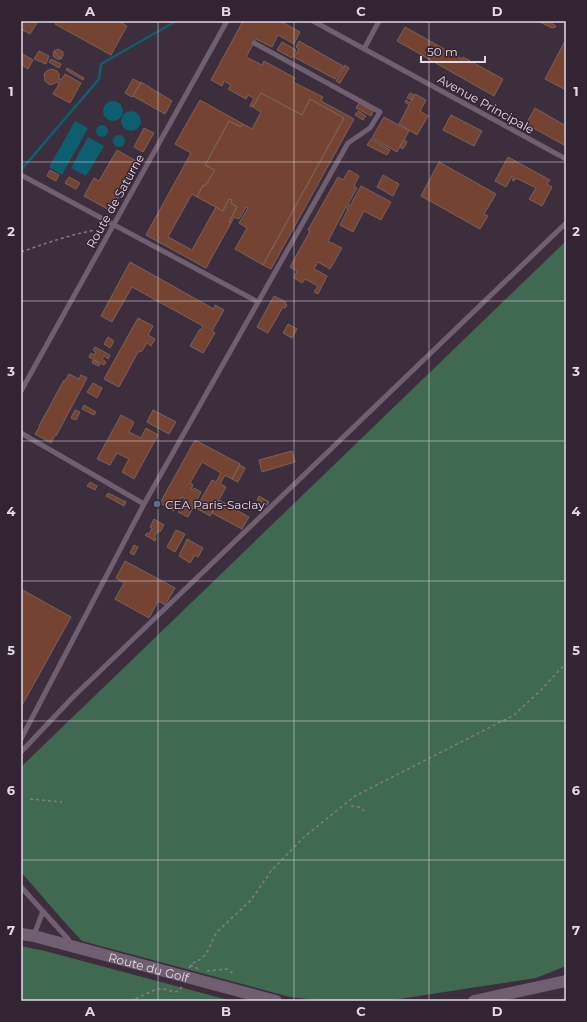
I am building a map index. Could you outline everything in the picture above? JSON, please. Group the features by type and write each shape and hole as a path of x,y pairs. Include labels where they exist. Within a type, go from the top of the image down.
{"street":[{"name":"Route du Golf","path":"21,934 34,936 185,978 276,1001"},
{"path":"474,1001 566,980"}],"lane":[{"name":"Route de Saturne","path":"21,391 227,21"},
{"name":"Avenue Principale","path":"313,21 566,159"},
{"path":"364,49 379,21"},
{"path":"21,739 144,504 348,143 370,128 380,112 254,43"},
{"path":"21,175 258,302"},
{"path":"21,752 74,696 566,223"},
{"path":"21,433 144,504"},
{"path":"21,887 68,939 72,946"},
{"path":"34,936 43,911"}],"path":[{"path":"21,252 78,233 96,230"},
{"path":"130,1001 157,989 178,992 190,965 196,960 200,960 208,951 212,939 217,932 251,900 270,871 309,832 355,796 514,715 540,692 566,663"},
{"path":"30,799 62,802"},
{"path":"351,806 360,807 366,813"},
{"path":"190,965 207,971 227,969 235,975"},
{"path":"557,1001 566,1000"}],"green space":[{"path":"566,241 566,966 536,978 386,1001 325,1001 290,997 82,941 21,872 21,767"},
{"path":"21,946 45,951 232,1001 21,1001"}],"water":[{"path":"113,101 120,104 123,111 120,118 113,121 106,118 103,111 106,104"},
{"path":"131,111 138,114 141,121 138,128 131,131 124,128 121,121 124,114"},
{"path":"75,121 88,128 62,175 49,167"},
{"path":"100,125 104,125 108,131 104,137 100,137 96,133 96,129"},
{"path":"121,135 124,136 124,146 117,147 114,146 113,139 114,136"},
{"path":"88,137 104,146 86,176 71,168"}],"building":[{"path":"21,21 34,21 37,23 30,34 21,29"},
{"path":"57,21 118,21 127,26 111,55 55,24"},
{"path":"243,21 280,21 300,32 294,44 278,35 272,47 256,39 246,57 262,65 264,61 295,78 293,82 323,97 321,101 354,119 271,269 263,265 344,118 310,99 302,115 261,93 253,107 250,106 254,98 248,95 246,99 228,89 231,85 224,81 222,86 211,80"},
{"path":"538,21 548,21 556,26 552,28"},
{"path":"405,27 462,59 463,57 503,79 494,96 397,41"},
{"path":"566,39 566,90 545,79"},
{"path":"299,41 343,66 335,79 294,57 299,49 296,47"},
{"path":"282,42 296,50 292,58 277,50"},
{"path":"58,49 63,52 61,59 54,51"},
{"path":"39,51 49,56 46,64 34,59"},
{"path":"54,51 61,59 54,57"},
{"path":"21,53 33,60 28,69 21,64"},
{"path":"51,59 61,64 59,68 49,62"},
{"path":"345,65 349,68 340,83 336,81"},
{"path":"67,68 84,78 83,80 66,70"},
{"path":"51,69 57,71 59,74 59,79 61,80 65,74 81,83 70,103 53,94 59,84 57,82 50,85 45,81 44,74"},
{"path":"133,79 141,83 132,97 125,93"},
{"path":"141,82 172,101 165,114 133,96"},
{"path":"261,93 302,115 310,99 344,118 263,265 235,249 247,228 239,223 248,208 246,207 239,219 234,217 231,223 229,222 237,207 231,203 232,200 229,199 223,211 197,197 203,185 205,186 215,170 205,165 229,121 241,127 243,124 252,129 261,112 253,107"},
{"path":"410,93 414,95 412,100 407,98"},
{"path":"415,94 426,100 420,111 428,116 417,135 406,128 405,129 409,131 397,152 372,138 384,117 404,128 405,127 399,124 409,105 405,102 406,100 410,103"},
{"path":"200,100 243,124 241,127 229,121 205,165 215,170 205,186 203,185 197,197 192,194 168,237 192,250 216,207 223,211 229,199 232,200 231,203 237,207 229,222 231,223 206,268 146,235 191,153 175,144"},
{"path":"359,103 373,111 371,116 356,108"},
{"path":"535,108 566,126 566,146 526,124"},
{"path":"358,111 366,116 363,120 355,115"},
{"path":"451,115 482,131 474,146 443,130"},
{"path":"144,128 154,133 143,152 134,147"},
{"path":"371,139 390,150 387,155 367,145"},
{"path":"404,140 407,142 403,149 400,147"},
{"path":"117,150 138,162 111,211 84,196 94,178 99,181"},
{"path":"508,157 550,180 547,184 552,187 542,206 529,199 536,188 516,178 514,181 512,180 514,177 512,176 506,187 495,181"},
{"path":"439,162 496,194 484,214 488,216 480,229 421,196"},
{"path":"50,170 59,175 56,181 47,176"},
{"path":"349,170 359,176 354,186 357,188 348,204 350,206 361,186 391,202 381,220 364,211 353,232 340,225 348,209 346,207 328,241 342,248 330,269 318,262 314,269 327,276 318,294 314,292 318,286 305,279 302,283 294,278 297,271 290,267 310,231 308,230 338,177 343,180"},
{"path":"383,175 399,184 393,196 377,187"},
{"path":"69,177 80,183 76,189 65,183"},
{"path":"130,262 212,308 213,310 215,305 224,310 212,331 215,333 203,353 190,346 203,326 132,287 112,322 101,316"},
{"path":"274,296 286,302 285,304 287,305 285,308 283,307 268,333 257,327"},
{"path":"138,318 153,326 148,335 155,339 151,346 147,343 142,351 138,352 119,387 104,379"},
{"path":"288,324 297,329 292,338 283,333"},
{"path":"108,337 114,341 110,348 104,344"},
{"path":"95,347 110,355 108,359 104,356 102,359 106,362 104,365 89,357 91,353 94,355 96,352 93,350"},
{"path":"93,360 100,364 99,366 92,363"},
{"path":"69,374 79,379 81,375 87,378 51,443 35,434 64,380 65,381"},
{"path":"93,383 102,388 97,398 87,392"},
{"path":"84,405 96,412 94,415 82,409"},
{"path":"75,410 80,412 76,420 71,418"},
{"path":"153,410 176,422 169,434 147,422"},
{"path":"121,415 134,422 129,432 141,438 146,428 158,435 134,479 122,472 129,459 117,453 110,465 97,459"},
{"path":"195,440 240,464 232,479 225,475 220,484 226,487 210,516 196,508 212,480 216,482 221,473 202,462 190,483 193,485 192,490 194,488 201,492 188,517 178,512 185,499 182,497 174,511 160,503"},
{"path":"292,451 295,462 262,472 259,460"},
{"path":"240,465 245,468 238,482 232,479"},
{"path":"90,482 97,486 95,490 87,486"},
{"path":"108,493 126,502 124,506 106,496"},
{"path":"259,496 269,502 267,505 257,500"},
{"path":"219,500 249,517 242,529 212,513"},
{"path":"154,519 164,525 160,532 158,531 154,537 156,538 155,541 145,535 147,533 149,534 152,528 150,527"},
{"path":"176,530 185,534 175,552 167,547"},
{"path":"187,539 203,548 198,557 195,555 190,563 179,556"},
{"path":"134,545 138,547 134,555 130,553"},
{"path":"125,561 175,588 165,605 158,601 149,618 115,599 124,583 116,578"},
{"path":"21,589 71,617 21,707"}],"waterway":[{"path":"21,170 99,79 101,64 176,21"}],"place":[{"name":"CEA Paris-Saclay","path":"157,504"}]}
